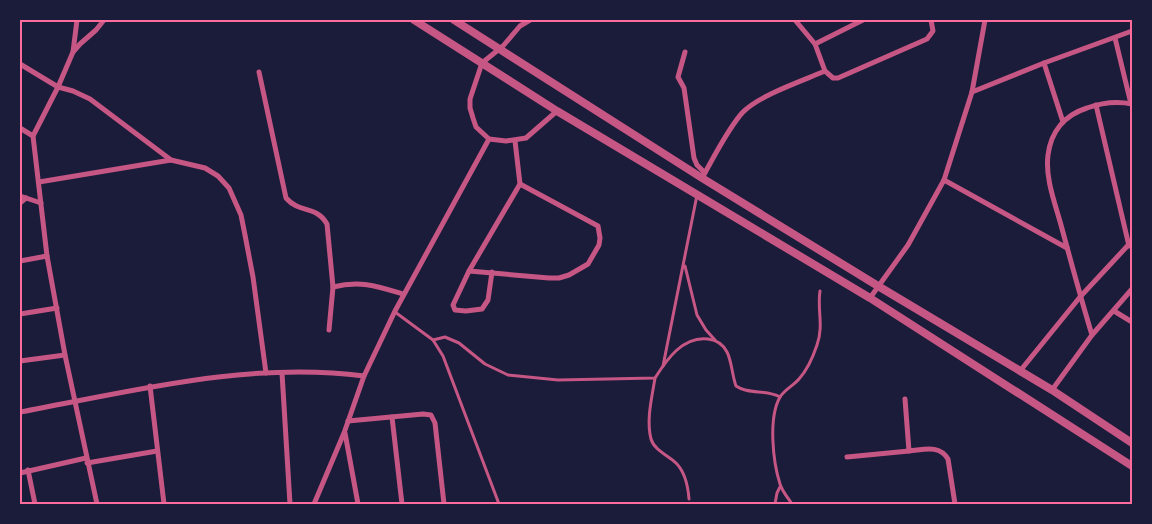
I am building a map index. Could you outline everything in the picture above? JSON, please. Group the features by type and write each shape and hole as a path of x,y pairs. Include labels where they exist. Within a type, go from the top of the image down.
{"street":[{"path":"77,20 73,52 58,87 33,136 47,256 97,504"},
{"path":"73,52 104,20"},
{"path":"414,20 557,111 901,317 1132,466"},
{"path":"454,20 878,286 1052,390 1132,444"},
{"path":"530,20 520,26 500,48 482,63 473,87 470,108 476,127 489,139 506,142 526,138 557,111"},
{"path":"795,20 814,44 825,71 830,76 838,78 927,39 933,31 931,20"},
{"path":"814,44 863,20"},
{"path":"870,298 908,245 944,180 972,92 985,20"},
{"path":"972,92 1132,31"},
{"path":"1092,336 1052,193 1047,168 1052,139 1069,116 1096,105 1119,102 1132,104 1115,38"},
{"path":"685,52 678,77 684,88 694,158 703,176"},
{"path":"1044,63 1063,122"},
{"path":"20,64 58,87 73,91 90,99 171,160"},
{"path":"703,176 732,126 742,113 763,98 825,71"},
{"path":"259,72 286,198 291,205 316,212 323,217 327,224 333,287 329,330"},
{"path":"1020,371 1080,296 1130,243 1096,105"},
{"path":"20,128 33,136"},
{"path":"314,504 344,433 364,376 394,311 489,139"},
{"path":"492,272 488,300 482,309 455,310 453,306 469,271 520,184 515,141"},
{"path":"39,182 171,160 205,168 218,176 229,188 236,200 241,215 253,277 266,372"},
{"path":"944,180 1067,248"},
{"path":"469,271 559,278 569,275 588,264 599,245 598,226 520,184"},
{"path":"20,196 41,203"},
{"path":"20,203 26,198"},
{"path":"20,261 47,256"},
{"path":"333,287 355,283 367,284 403,294"},
{"path":"1052,390 1092,336 1132,289"},
{"path":"901,317 909,305"},
{"path":"20,314 57,308"},
{"path":"1114,311 1132,322"},
{"path":"20,361 66,355"},
{"path":"20,412 150,386 266,372 340,373 364,376"},
{"path":"282,372 290,504"},
{"path":"150,386 164,504"},
{"path":"905,399 908,451"},
{"path":"348,421 427,414 434,418 444,504"},
{"path":"392,417 402,504"},
{"path":"344,433 358,504"},
{"path":"847,458 908,451 939,450 948,459 955,504"},
{"path":"20,473 87,460 157,451"},
{"path":"28,470 35,504"}],"lane":[{"path":"662,366 697,194"},
{"path":"684,263 697,315 706,330 727,351 736,386 748,391 771,392 780,397"},
{"path":"792,504 780,487 774,457 772,430 780,397 800,378 811,362 818,344 821,329 820,291"},
{"path":"394,311 433,340 443,356 499,504"},
{"path":"433,340 445,337 459,343 485,364 508,375 558,380 654,378"},
{"path":"688,498 686,481 678,464 655,446 652,440 650,411 654,378 676,351 689,341 715,340"},
{"path":"775,504 780,487"}]}
